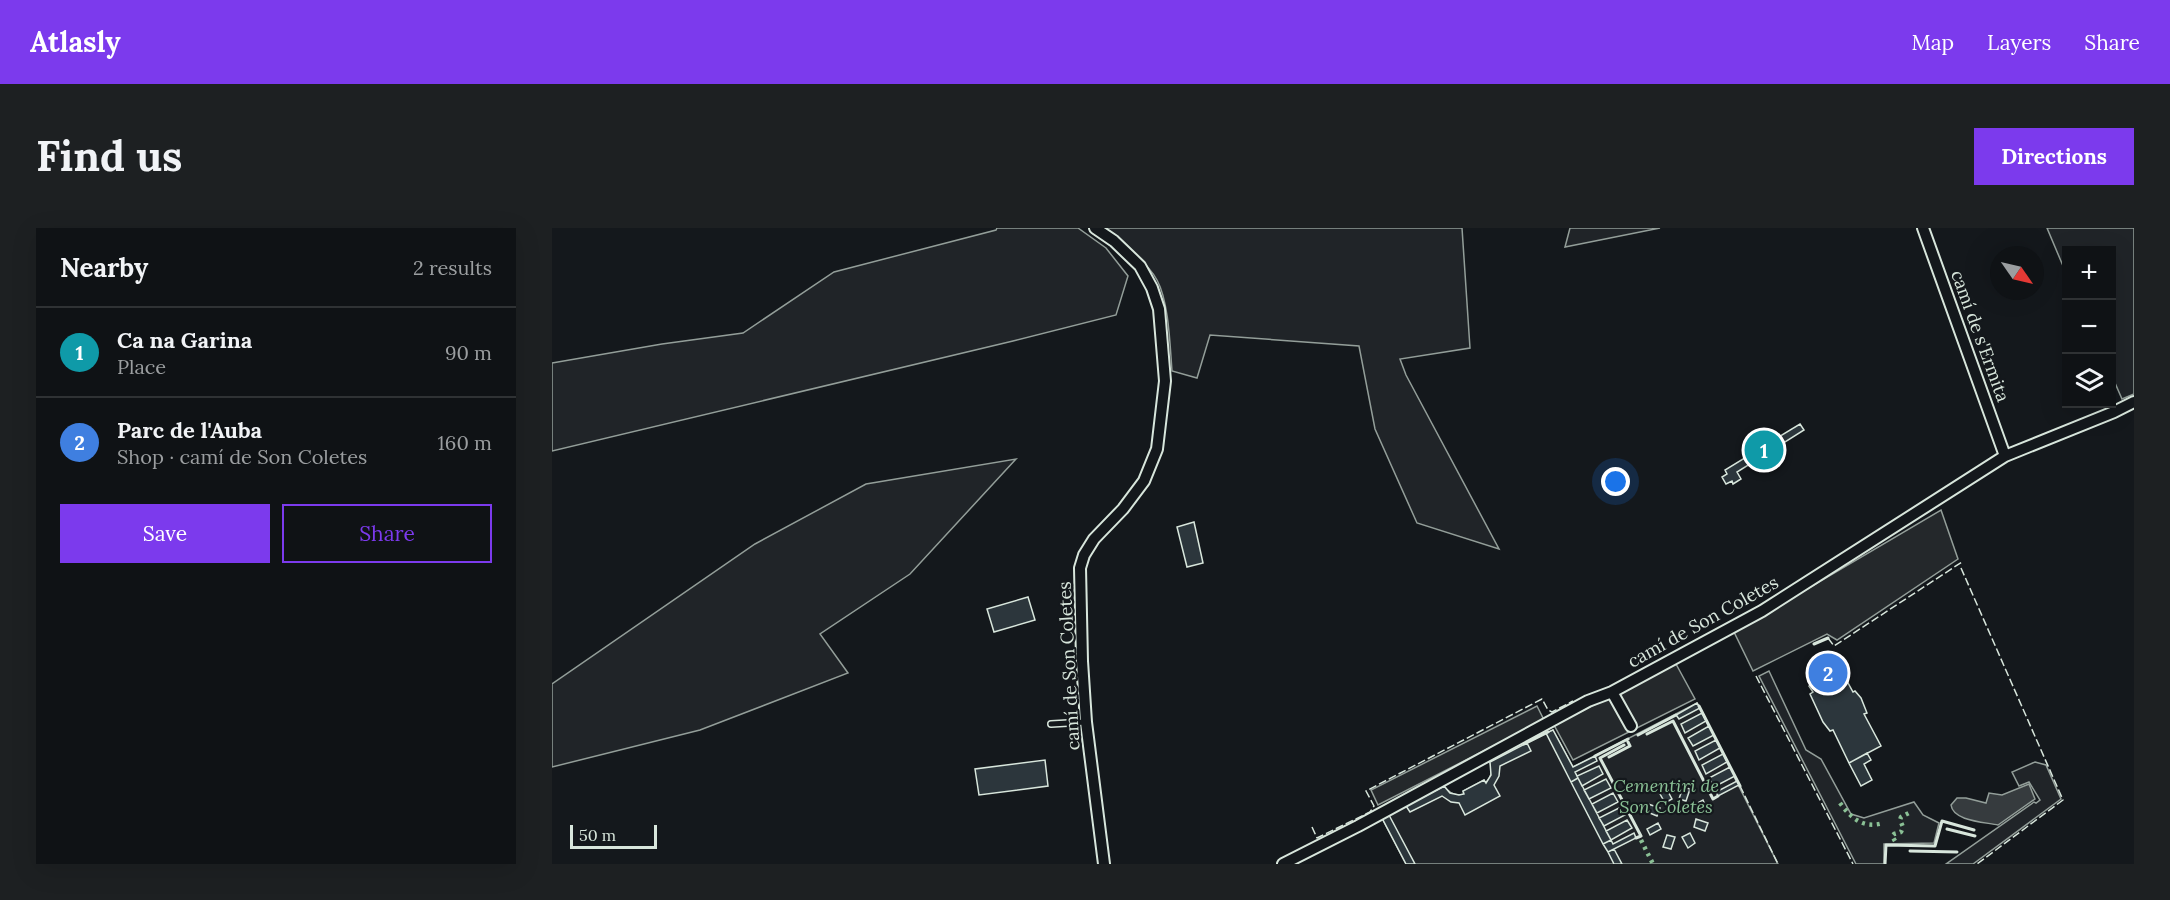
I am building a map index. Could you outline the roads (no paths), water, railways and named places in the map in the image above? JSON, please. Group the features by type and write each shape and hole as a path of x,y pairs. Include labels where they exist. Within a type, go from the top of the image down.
{"street":[{"name":"camí de Son Coletes","path":"1095,228 1114,241 1140,266 1152,288 1159,309 1165,381 1157,449 1144,481 1094,539 1084,555 1080,568 1086,722 1104,864"},
{"name":"camí de s'Ermita","path":"1923,228 2005,456"},
{"name":"camí de Son Coletes","path":"1283,864 1762,611 2005,456 2134,402"},
{"path":"1612,692 1631,726"}],"lane":[{"path":"1051,724 1086,722"}],"place":[{"name":"Ca na Garina","path":"1764,450"},
{"name":"Parc de l'Auba","path":"1828,673"}],"park label":[{"name":"Cementiri de Son Coletes","path":"1666,796"}]}
